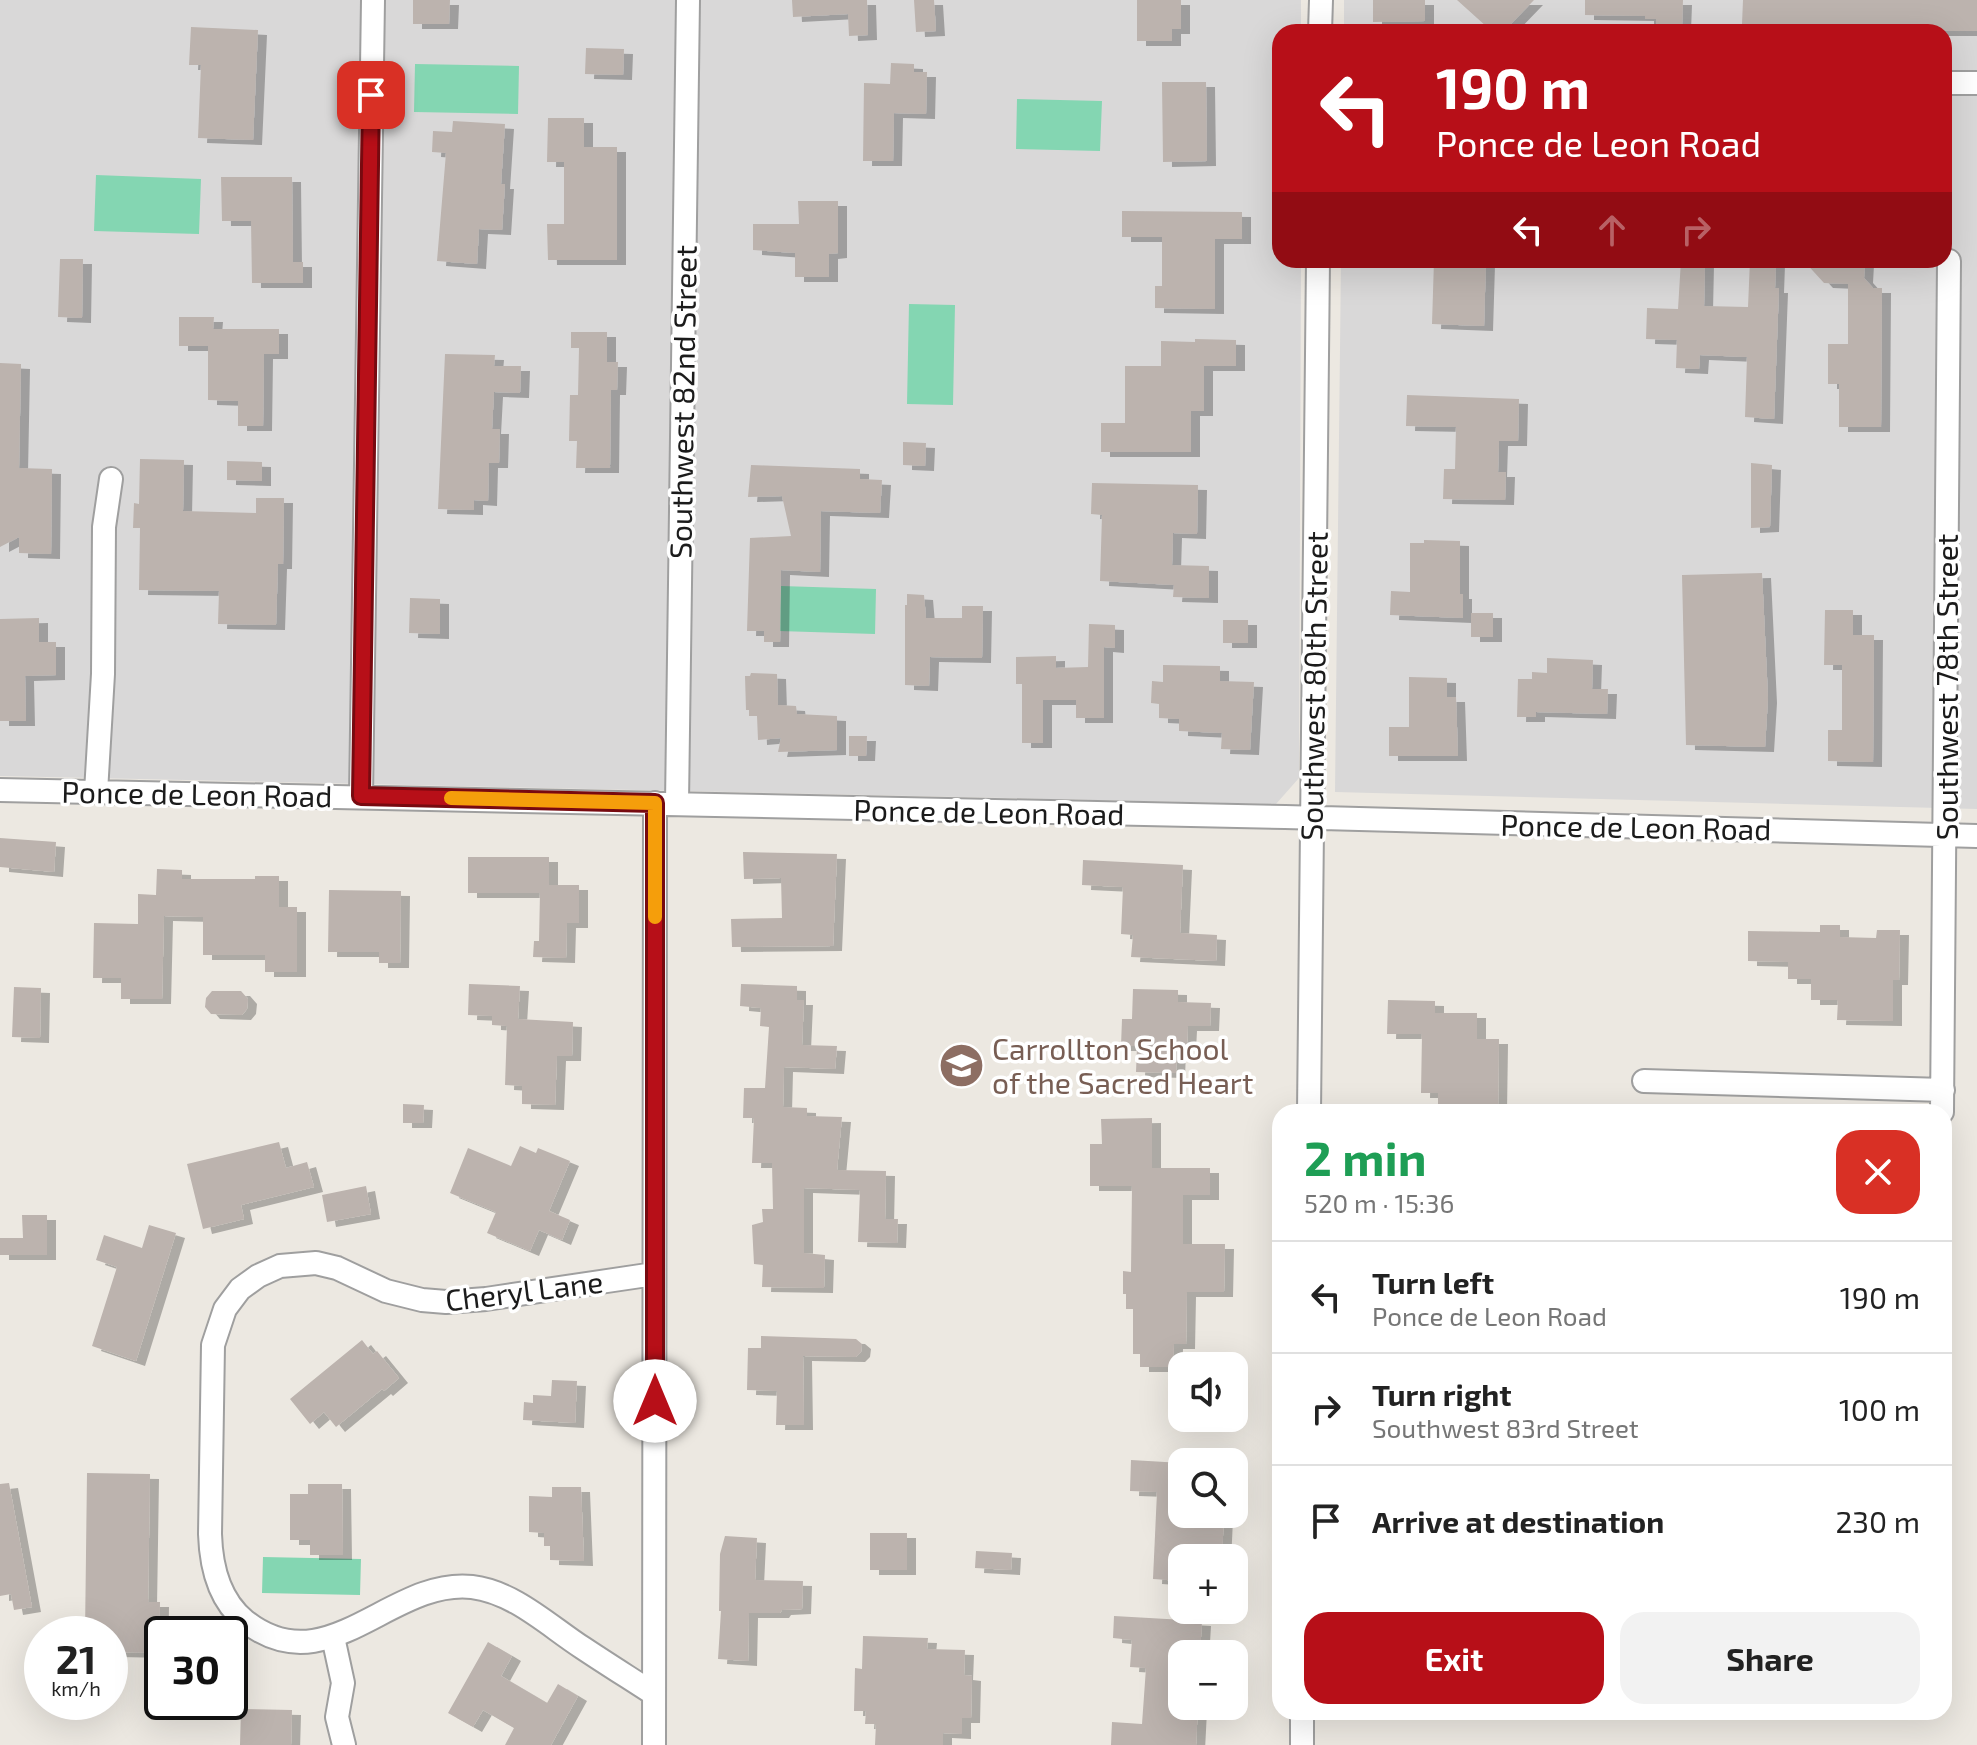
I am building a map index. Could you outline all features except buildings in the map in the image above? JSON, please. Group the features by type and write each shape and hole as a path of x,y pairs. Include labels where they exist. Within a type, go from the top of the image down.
{"street":[{"path":"361,796 373,0"},
{"name":"Southwest 82nd Street","path":"654,1745 654,1274 688,0"},
{"path":"1320,24 1321,0"},
{"path":"1952,83 1977,83"},
{"name":"Southwest 80th Street","path":"1309,1104 1318,268"},
{"name":"Southwest 78th Street","path":"1942,1101 1949,268"},
{"path":"96,792 103,674 104,527 111,479"},
{"name":"Ponce de Leon Road","path":"0,790 1312,818 1977,836"},
{"path":"1644,1081 1942,1101"},
{"name":"Cheryl Lane","path":"333,1637 305,1641 274,1636 245,1620 228,1601 215,1575 210,1550 212,1359 216,1332 225,1309 240,1289 268,1271 294,1264 325,1265 386,1291 446,1302 654,1274"},
{"path":"344,1745 337,1717 343,1683 333,1637 421,1594 449,1587 480,1589 531,1612 654,1694"},
{"path":"1302,1720 1302,1745"}],"shaded area":[{"path":"0,0 1301,0 1301,24 1272,24 1272,268 1301,268 1299,778 1276,804 0,776"},
{"path":"1344,0 1977,0 1977,809 1335,792 1341,268 1952,268 1952,24 1344,24"}],"green space":[{"path":"415,64 519,66 518,114 414,112"},
{"path":"1017,99 1102,101 1100,151 1016,149"},
{"path":"96,175 201,179 199,234 94,231"},
{"path":"909,304 955,305 953,405 907,404"},
{"path":"781,586 876,589 875,634 779,631"},
{"path":"263,1557 361,1559 360,1595 262,1593"}],"slow traffic":[{"path":"451,798 655,803 655,917"}],"place":[{"name":"Carrollton School of the Sacred Heart","path":"961,1065"}],"route":[{"path":"371,95 361,796 655,803 655,1401"}]}
